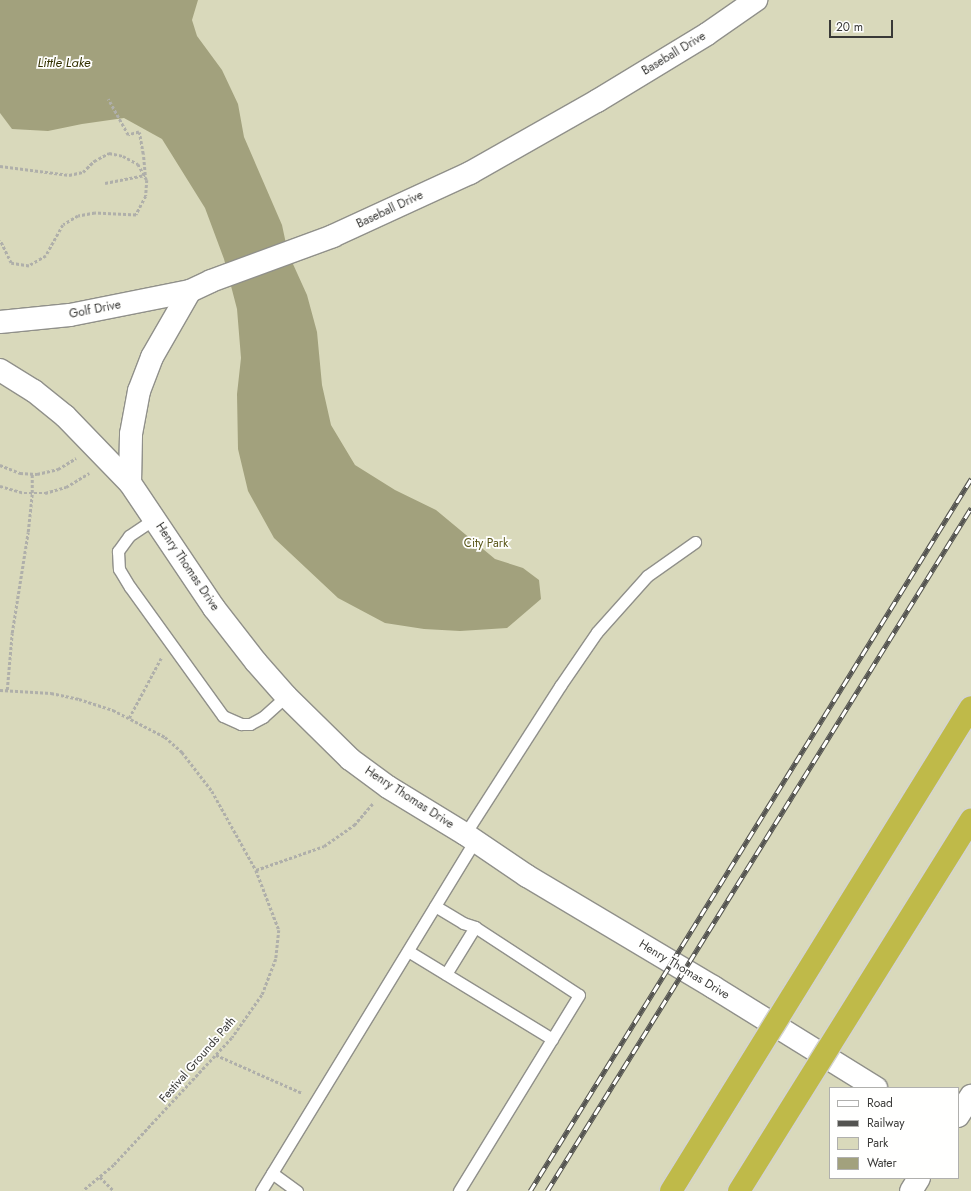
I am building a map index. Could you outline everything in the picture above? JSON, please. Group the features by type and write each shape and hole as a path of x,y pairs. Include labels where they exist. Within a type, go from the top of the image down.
{"highway":[{"path":"671,1191 971,707"},
{"path":"739,1191 971,820"}],"street":[{"name":"Baseball Drive","path":"190,291 210,281 333,236 470,173 597,101 687,46 756,0"},
{"name":"Golf Drive","path":"0,322 70,315 190,291"},
{"path":"130,483 131,434 139,391 152,357 190,291"},
{"name":"Henry Thomas Drive","path":"0,370 34,391 65,416 130,483 214,608 286,696 350,759 388,787 470,837 528,876 713,987 874,1087"},
{"path":"959,1114 971,1096"},
{"path":"911,1191 919,1179"}],"lane":[{"path":"154,519 129,536 118,551 119,569 223,716 240,724 250,724 263,717 286,696"},
{"path":"261,1191 435,906 470,837 560,686 597,632 647,576 695,542"},
{"path":"435,906 463,923 475,927 579,995 460,1191"},
{"path":"446,974 475,927"},
{"path":"408,951 552,1039"},
{"path":"272,1173 297,1191"}],"path":[{"path":"108,99 128,135 139,132 143,154 144,175"},
{"path":"0,166 69,175 83,172 94,161 109,153 123,156 138,164 147,180 146,196 136,215 95,213 78,216 63,225 46,256 29,266 11,263 0,240"},
{"path":"105,183 144,175"},
{"path":"0,464 15,471 32,474 53,471 100,451"},
{"path":"0,486 17,492 32,493 52,491 66,487 79,480 100,451"},
{"path":"7,690 12,633 28,532 32,493 32,474"},
{"path":"129,718 170,642"},
{"name":"Festival Grounds Path","path":"0,690 51,693 79,699 129,718 165,737 182,752 212,791 256,870 279,930 276,959 262,994 232,1038 114,1165 83,1191"},
{"path":"256,870 324,846 354,825 388,787"},
{"path":"216,1056 317,1100"},
{"path":"100,1177 114,1191"}],"green space":[{"name":"City Park","path":"0,0 971,0 971,1191 0,1191"}],"water":[{"name":"Little Lake","path":"0,0 198,0 192,20 197,36 222,70 238,104 244,137 282,225 288,253 307,295 317,332 322,385 331,425 355,465 395,490 436,510 495,559 523,568 539,580 541,599 507,628 460,631 424,629 385,623 338,598 274,538 248,491 238,449 237,394 241,358 237,309 224,259 205,208 162,139 124,118 48,131 12,129 0,113"}],"railway":[{"path":"530,1191 971,479"},
{"path":"547,1191 971,508"}]}
